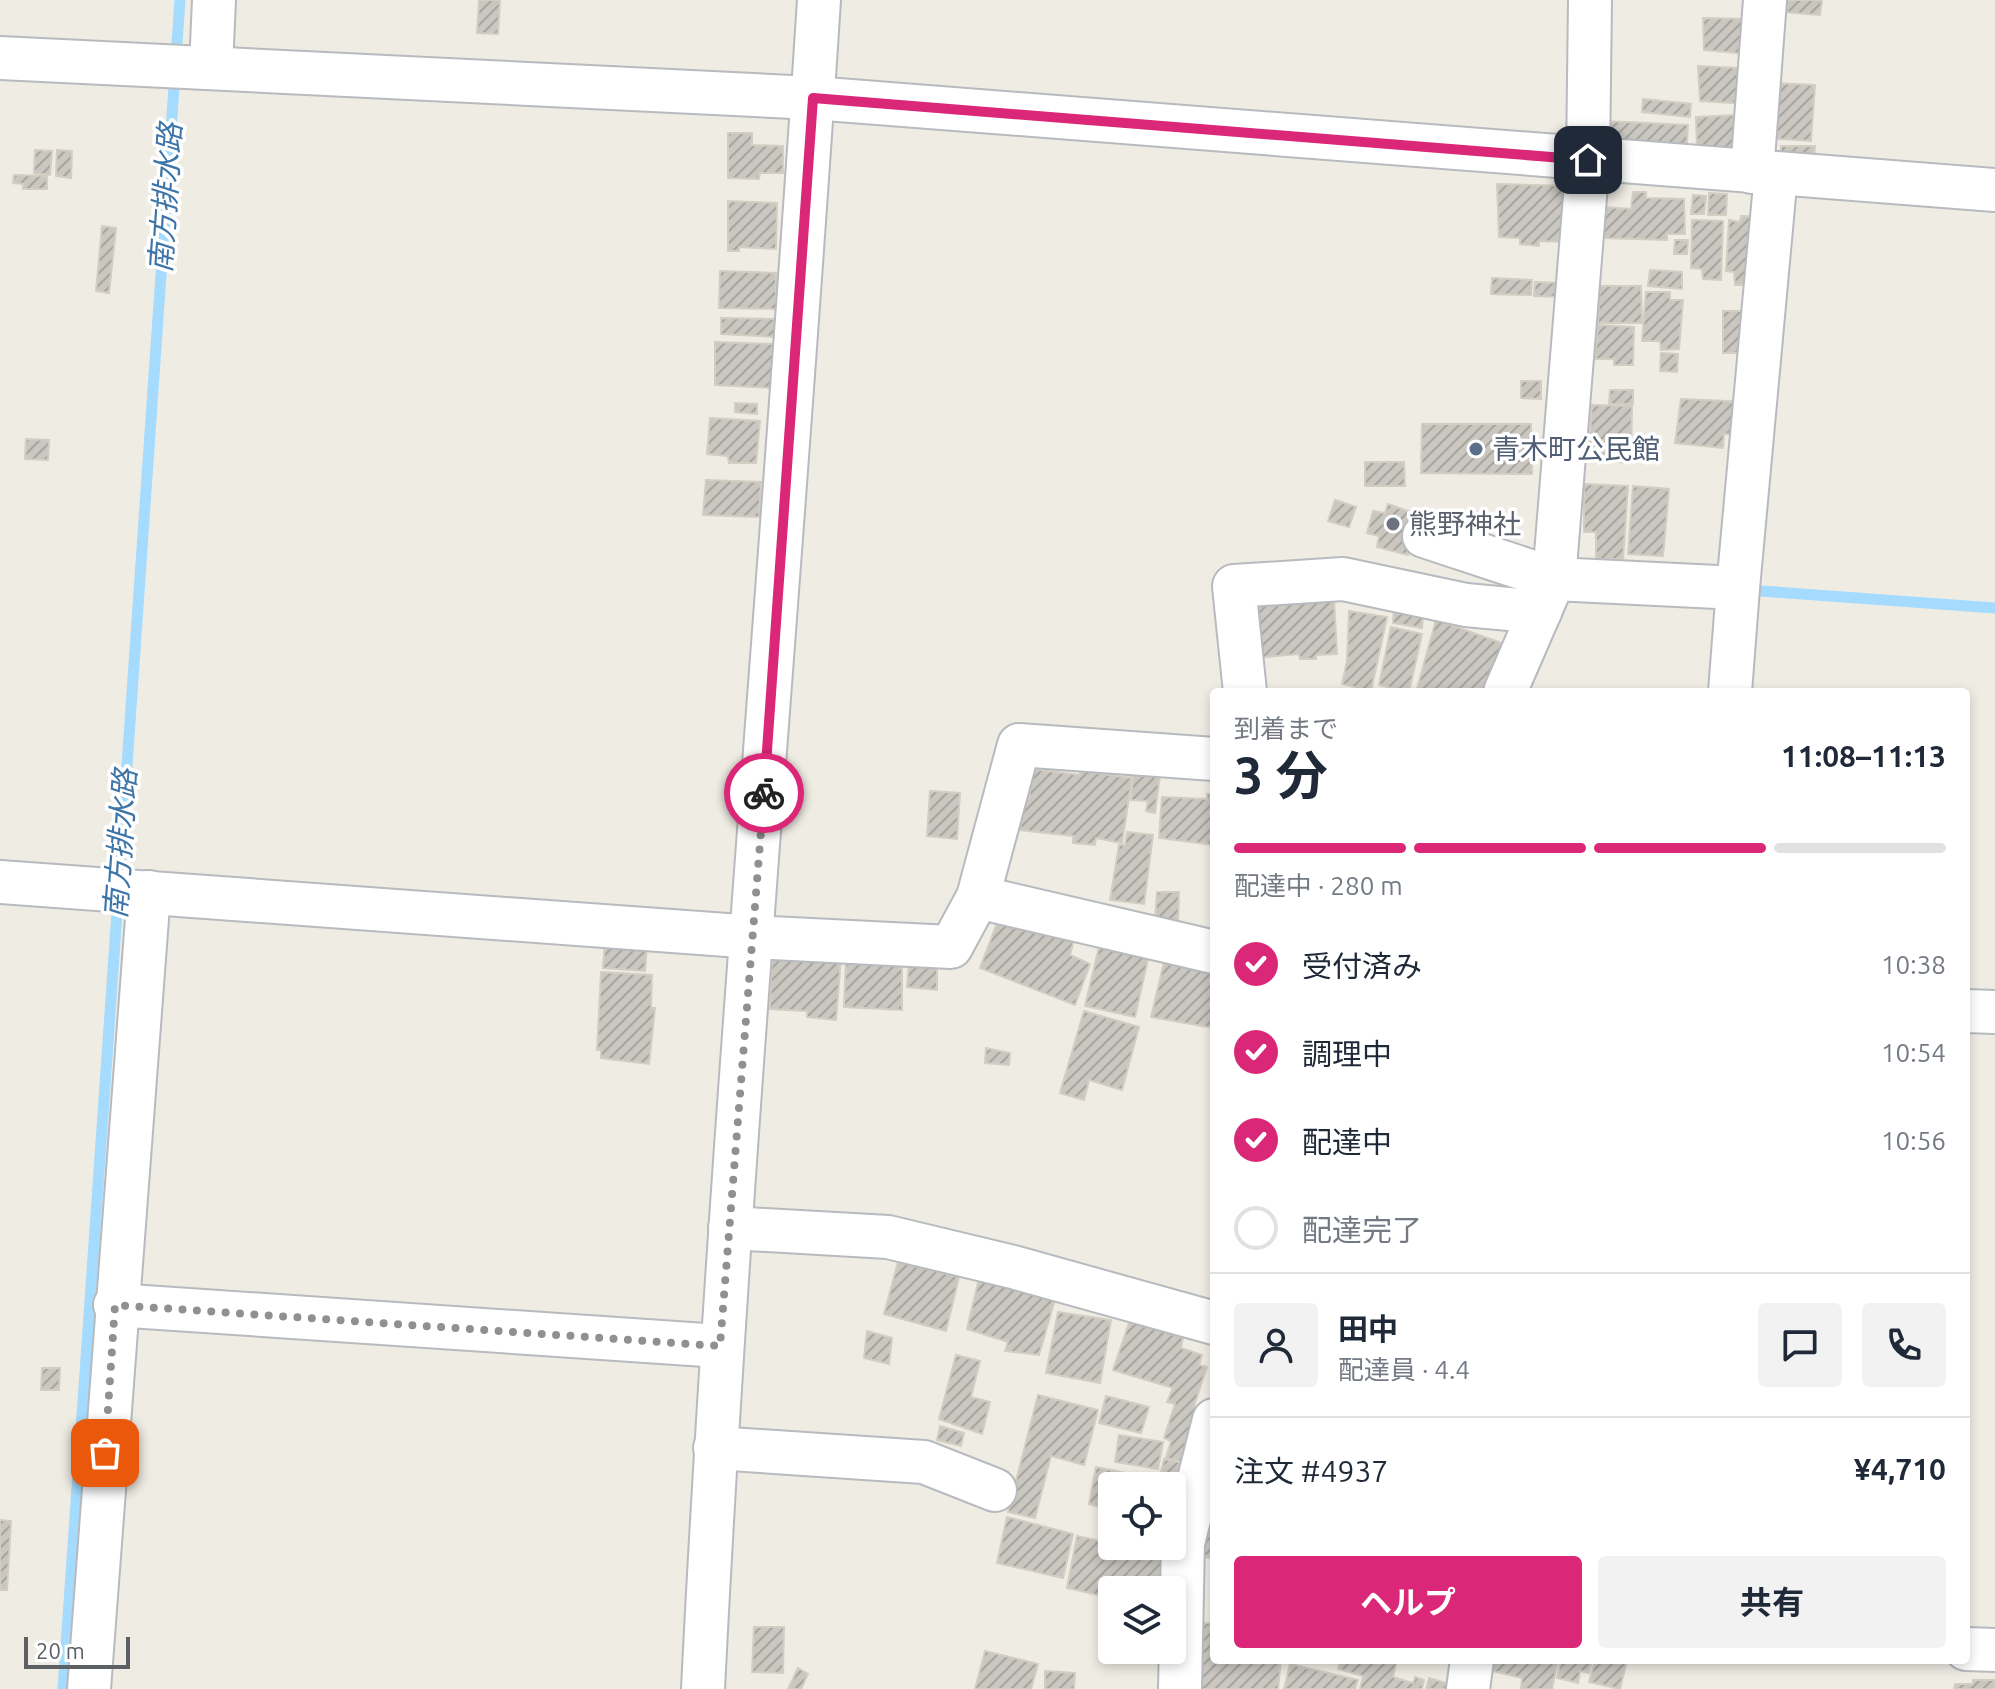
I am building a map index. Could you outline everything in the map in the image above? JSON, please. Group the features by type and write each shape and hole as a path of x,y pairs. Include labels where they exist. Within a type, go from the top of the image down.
{"street":[{"path":"205,67 214,0"},
{"path":"703,1689 720,1346 754,937 819,0"},
{"path":"1507,688 1547,595 1588,160 1590,0"},
{"path":"1730,688 1764,173 1765,0"},
{"path":"0,58 813,98 1995,190"},
{"path":"1424,536 1547,595"},
{"path":"1245,688 1234,586 1343,579 1466,605 1547,595 1738,588"},
{"path":"0,882 754,937 951,947 978,897 1019,745 1210,759"},
{"path":"89,1689 145,892"},
{"path":"978,897 1210,951"},
{"path":"1970,1011 1995,1012"},
{"path":"730,1228 888,1237 1210,1322"},
{"path":"115,1305 720,1346"},
{"path":"1180,1689 1183,1543 1210,1436"},
{"path":"715,1448 924,1462 995,1490"},
{"path":"1970,1649 1995,1650"},
{"path":"1468,1689 1471,1664"}],"building":[{"path":"479,0 500,0 498,34 477,33"},
{"path":"1784,0 1822,0 1820,15 1783,12"},
{"path":"1703,18 1748,19 1748,54 1704,50"},
{"path":"1698,66 1739,68 1747,104 1700,101"},
{"path":"1770,83 1815,85 1811,141 1767,138"},
{"path":"1643,99 1691,104 1690,117 1642,112"},
{"path":"1737,115 1743,150 1697,147 1696,117"},
{"path":"1604,121 1688,125 1686,155 1602,144"},
{"path":"728,133 752,133 752,145 783,146 783,173 760,173 759,179 728,178"},
{"path":"1781,146 1815,146 1813,167 1780,165"},
{"path":"35,150 52,151 50,175 34,173"},
{"path":"57,150 72,151 71,178 56,176"},
{"path":"14,175 47,176 47,189 23,189 23,184 13,183"},
{"path":"1497,184 1568,186 1566,242 1539,241 1539,246 1520,244 1520,238 1499,237"},
{"path":"1633,192 1646,192 1646,198 1684,199 1685,234 1667,234 1667,240 1603,238 1606,207 1631,209"},
{"path":"1709,193 1727,194 1726,215 1708,215"},
{"path":"1693,195 1706,196 1704,214 1691,214"},
{"path":"728,201 777,203 776,249 739,247 739,251 728,251"},
{"path":"1741,216 1762,217 1755,285 1735,285 1734,272 1726,271 1729,220 1740,222"},
{"path":"1692,220 1723,221 1721,280 1703,279 1702,269 1691,268"},
{"path":"102,226 116,228 109,293 96,291"},
{"path":"1675,240 1688,240 1687,254 1674,254"},
{"path":"1650,270 1682,272 1682,289 1648,286"},
{"path":"720,271 776,273 776,309 719,308"},
{"path":"1492,278 1532,280 1531,295 1491,294"},
{"path":"1535,282 1564,283 1563,297 1534,296"},
{"path":"1600,286 1641,286 1642,323 1598,323"},
{"path":"1646,292 1670,292 1670,300 1683,300 1679,349 1661,350 1660,341 1642,341"},
{"path":"1723,311 1758,311 1755,353 1723,353"},
{"path":"721,318 775,319 776,337 721,334"},
{"path":"1598,325 1634,327 1633,365 1614,365 1614,359 1595,359"},
{"path":"715,342 773,344 774,388 715,385"},
{"path":"1661,353 1678,354 1677,372 1660,371"},
{"path":"1521,381 1541,381 1541,399 1521,398"},
{"path":"1610,390 1633,390 1633,404 1609,404"},
{"path":"1681,399 1749,402 1748,417 1732,417 1731,434 1724,434 1723,448 1675,443"},
{"path":"735,403 757,404 757,414 735,412"},
{"path":"1592,405 1632,406 1631,463 1588,460"},
{"path":"710,418 760,421 756,463 729,463 728,456 707,454"},
{"name":"青木町公民館","path":"1422,424 1531,424 1532,474 1421,473"},
{"path":"26,439 49,440 48,460 25,459"},
{"path":"1365,462 1404,462 1405,486 1365,486"},
{"path":"706,480 761,482 759,517 703,515"},
{"path":"1584,484 1628,486 1623,559 1596,559 1596,532 1584,532"},
{"path":"1633,486 1669,489 1663,556 1628,554"},
{"path":"1335,500 1356,507 1349,527 1328,521"},
{"name":"熊野神社","path":"1388,504 1419,515 1408,555 1377,547 1379,536 1367,533 1373,511 1385,513"},
{"path":"1334,600 1337,654 1316,655 1316,659 1300,659 1299,654 1254,658 1251,605"},
{"path":"1394,609 1423,614 1422,628 1393,623"},
{"path":"1349,611 1387,617 1372,688 1342,684 1347,661"},
{"path":"1436,620 1508,645 1487,688 1417,688"},
{"path":"1391,627 1422,634 1410,688 1379,685"},
{"path":"1033,769 1132,778 1122,843 1096,838 1095,845 1073,843 1073,836 1020,830"},
{"path":"1126,770 1160,775 1155,813 1146,811 1148,801 1131,800 1133,776 1125,775"},
{"path":"930,791 960,793 957,839 927,836"},
{"path":"1207,794 1210,794 1210,844 1159,838 1162,797 1207,799"},
{"path":"1127,832 1153,835 1144,904 1110,900 1119,845 1125,845"},
{"path":"1157,892 1179,892 1178,924 1155,921"},
{"path":"999,918 1075,936 1070,955 1090,964 1075,1005 980,968"},
{"path":"605,942 647,945 645,971 603,968"},
{"path":"1099,947 1148,959 1135,1017 1085,1006"},
{"path":"772,954 841,958 836,1020 807,1017 807,1011 770,1009"},
{"path":"1165,958 1210,969 1210,1027 1151,1017"},
{"path":"846,959 902,963 902,1010 844,1007"},
{"path":"909,962 937,964 937,990 907,987"},
{"path":"601,972 652,975 651,1008 655,1008 649,1064 601,1058 601,1050 597,1050"},
{"path":"1084,1011 1139,1027 1122,1090 1089,1080 1084,1100 1060,1093"},
{"path":"986,1048 1010,1053 1009,1065 985,1063"},
{"path":"898,1262 959,1277 946,1331 884,1314"},
{"path":"980,1274 1056,1296 1039,1355 1005,1351 1008,1342 967,1329"},
{"path":"1058,1312 1111,1320 1100,1383 1046,1373"},
{"path":"1130,1320 1183,1338 1181,1348 1202,1355 1199,1365 1207,1367 1194,1406 1199,1408 1185,1462 1166,1458 1171,1441 1164,1438 1175,1404 1167,1402 1173,1388 1113,1370"},
{"path":"867,1331 892,1338 889,1364 864,1358"},
{"path":"956,1355 980,1361 971,1397 990,1402 982,1434 939,1419"},
{"path":"42,1368 60,1368 59,1390 41,1390"},
{"path":"1038,1395 1098,1410 1084,1465 1051,1456 1035,1518 1008,1512"},
{"path":"1106,1396 1149,1407 1141,1433 1099,1423"},
{"path":"940,1426 964,1433 961,1446 937,1440"},
{"path":"1119,1435 1163,1442 1158,1469 1115,1462"},
{"path":"1164,1459 1183,1463 1181,1472 1161,1472"},
{"path":"1096,1467 1120,1472 1098,1472 1098,1506 1089,1504"},
{"path":"1210,1497 1210,1558 1195,1555"},
{"path":"1007,1517 1073,1534 1063,1578 997,1563"},
{"path":"0,1520 11,1521 7,1590 0,1590"},
{"path":"1077,1536 1098,1540 1098,1560 1166,1560 1166,1576 1098,1576 1098,1595 1067,1588"},
{"path":"1193,1623 1210,1623 1210,1664 1281,1664 1278,1689 1201,1689"},
{"path":"754,1627 784,1627 783,1673 752,1672"},
{"path":"985,1651 1038,1664 1031,1689 975,1689"},
{"path":"1290,1664 1358,1680 1355,1689 1284,1689"},
{"path":"1339,1664 1396,1664 1393,1677 1413,1683 1415,1677 1424,1680 1422,1689 1360,1689 1363,1676 1338,1669"},
{"path":"1481,1664 1557,1664 1552,1689 1521,1689 1522,1678 1480,1668"},
{"path":"1560,1664 1591,1664 1589,1673 1580,1671 1578,1683 1557,1678"},
{"path":"1594,1664 1626,1664 1620,1689 1589,1682"},
{"path":"798,1668 808,1674 801,1689 788,1689"},
{"path":"1045,1671 1075,1673 1074,1689 1045,1689"},
{"path":"1429,1678 1460,1687 1460,1689 1426,1689"},
{"path":"1973,1680 1995,1680 1995,1689 1954,1689 1955,1684 1973,1684"}],"waterway":[{"name":"南方排水路","path":"119,881 180,0"},
{"path":"1761,591 1995,608"},
{"name":"南方排水路","path":"63,1689 118,898"}],"way so far":[{"path":"105,1453 115,1305 720,1346 764,793"}],"place":[{"name":"青木町公民館","path":"1476,449"},
{"name":"熊野神社","path":"1393,524"}],"route":[{"path":"764,793 813,98 1588,160"}]}
